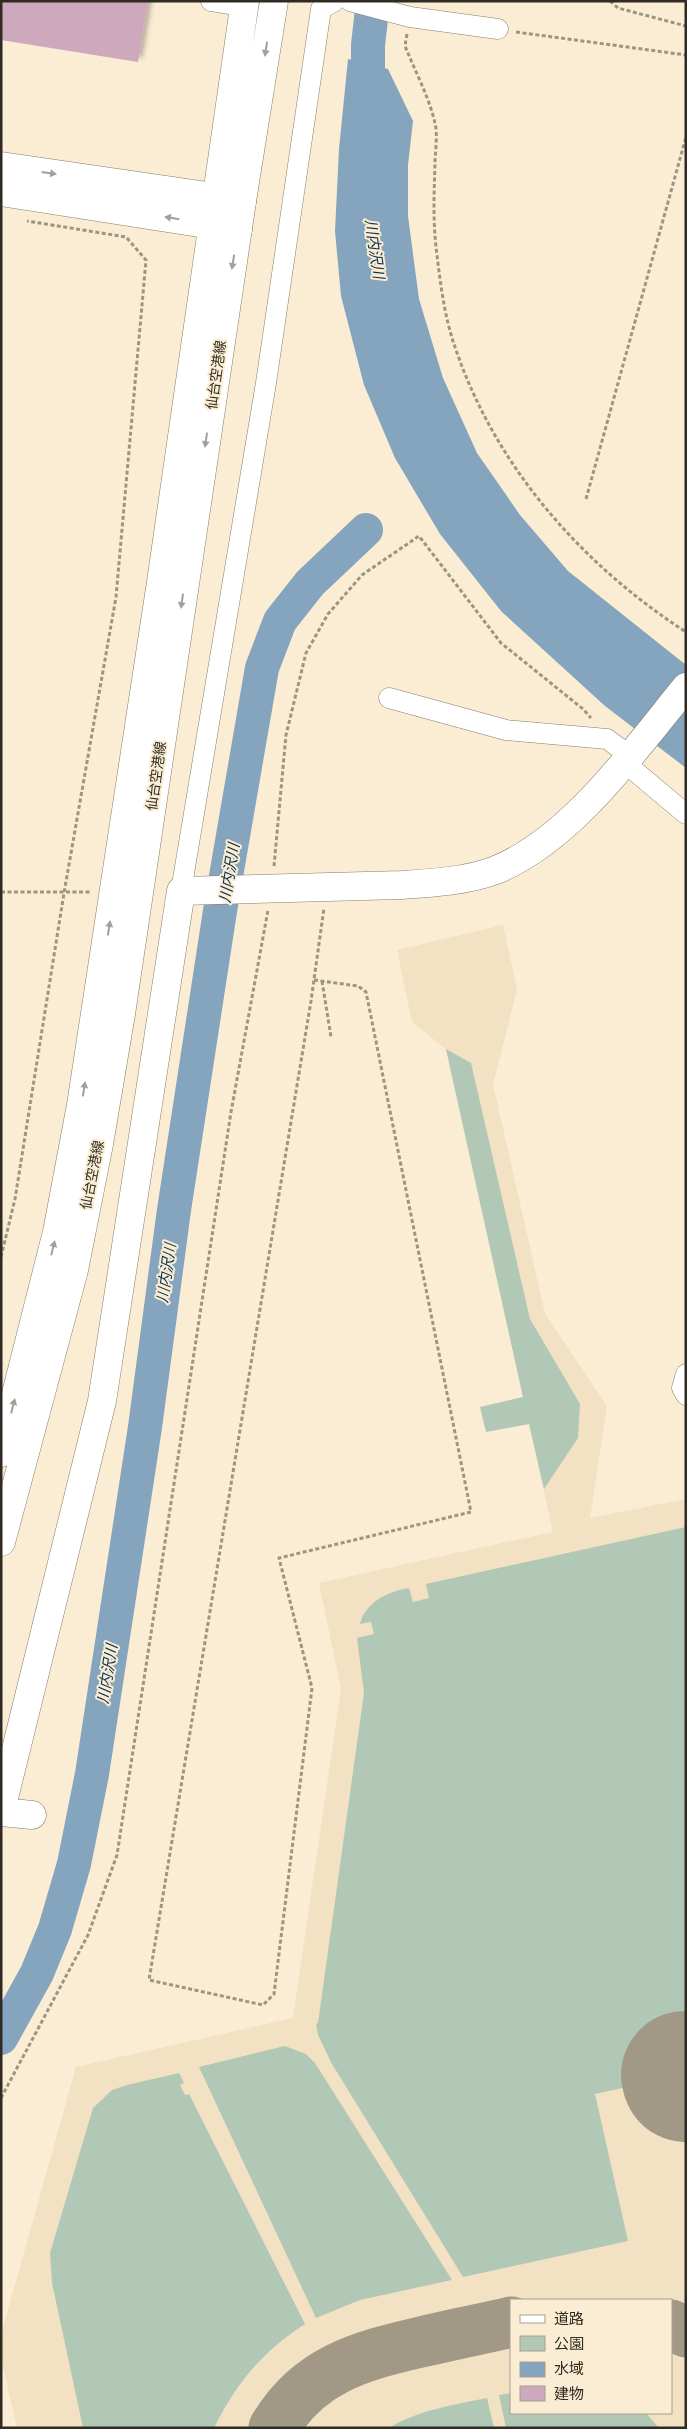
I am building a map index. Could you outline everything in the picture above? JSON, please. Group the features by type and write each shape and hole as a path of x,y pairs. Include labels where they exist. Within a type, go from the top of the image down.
{"main road":[{"name":"仙台空港線","path":"1,1453 57,1232 81,1105 162,582 211,225 229,199 274,1"},
{"name":"仙台空港線","path":"1,1542 74,1270 99,1144 121,1014 238,229 229,199 245,4"},
{"path":"1,166 229,199"},
{"path":"1,192 238,229"},
{"path":"32,1815 1,1811 102,1402 188,891 267,890 438,883 495,870 532,851 563,827 629,756 686,687"}],"street":[{"path":"210,1 245,4"},
{"path":"188,891 321,9 335,1"},
{"path":"350,1 408,16 498,29"},
{"path":"389,698 506,730 607,739 629,756 686,814"},
{"path":"686,1374 682,1388 686,1395"}],"path":[{"path":"610,1 618,8 686,26"},
{"path":"408,16 405,46 436,124 434,213 443,299 454,347 476,398 502,449 526,486 551,515 610,575 654,612 686,632"},
{"path":"498,29 686,55"},
{"path":"586,498 686,137"},
{"path":"1,1258 15,1200 64,892 116,597 146,260 126,237 20,220"},
{"path":"1,2098 88,1935 117,1855 230,1112 267,890 286,735 306,653 328,614 362,575 419,536 502,643 584,709 607,739"},
{"path":"314,980 358,986 366,992 471,1512 279,1558 312,1688 274,1994 263,2005 149,1980 314,980 327,888"},
{"path":"1,892 64,892"},
{"path":"322,981 331,1037"}],"shaded area":[{"path":"503,925 517,989 493,1084 545,1314 607,1406 590,1518 686,1499 686,2428 17,2428 1,2357 1,2335 76,2067 293,2018 341,1689 319,1583 553,1532 529,1424 486,1432 480,1407 523,1397 446,1049 412,1022 397,950"}],"green space":[{"path":"446,1049 471,1063 530,1319 580,1404 578,1438 544,1489 529,1424 486,1432 480,1407 523,1397"},
{"path":"686,1527 686,2074 595,2094 628,2241 463,2277 332,2064 318,2035 316,2024 318,2023 364,1693 357,1638 374,1634 371,1622 360,1624 372,1604 393,1592 409,1588 413,1602 429,1598 426,1584"},
{"path":"285,2046 306,2054 315,2063 452,2280 360,2300 316,2318 199,2067"},
{"path":"179,2073 184,2083 180,2085 185,2095 189,2094 305,2324 263,2357 252,2369 232,2396 214,2428 83,2428 52,2283 50,2253 93,2108 112,2090"},
{"path":"510,2393 510,2414 647,2414 659,2428 506,2428 499,2395"},
{"path":"487,2398 494,2428 389,2428 424,2412"}],"water":[{"path":"348,59 388,69 413,121 408,165 408,216 419,299 443,378 477,453 520,515 568,571 686,665 686,768 605,706 501,611 440,534 395,458 364,385 341,296 335,231 339,149"}],"building":[{"path":"1,1 148,1 138,62 1,40"}],"waterway":[{"name":"川内沢川","path":"368,109 368,45 373,1"},
{"name":"川内沢川","path":"1,2038 37,1973 55,1929 74,1864 92,1774 145,1427 174,1210 220,911 262,668 280,621 310,583 366,530"}],"taxiway":[{"path":"274,2428 288,2408 303,2392 337,2368 399,2347 510,2322"},
{"path":"672,2325 686,2332"}]}
